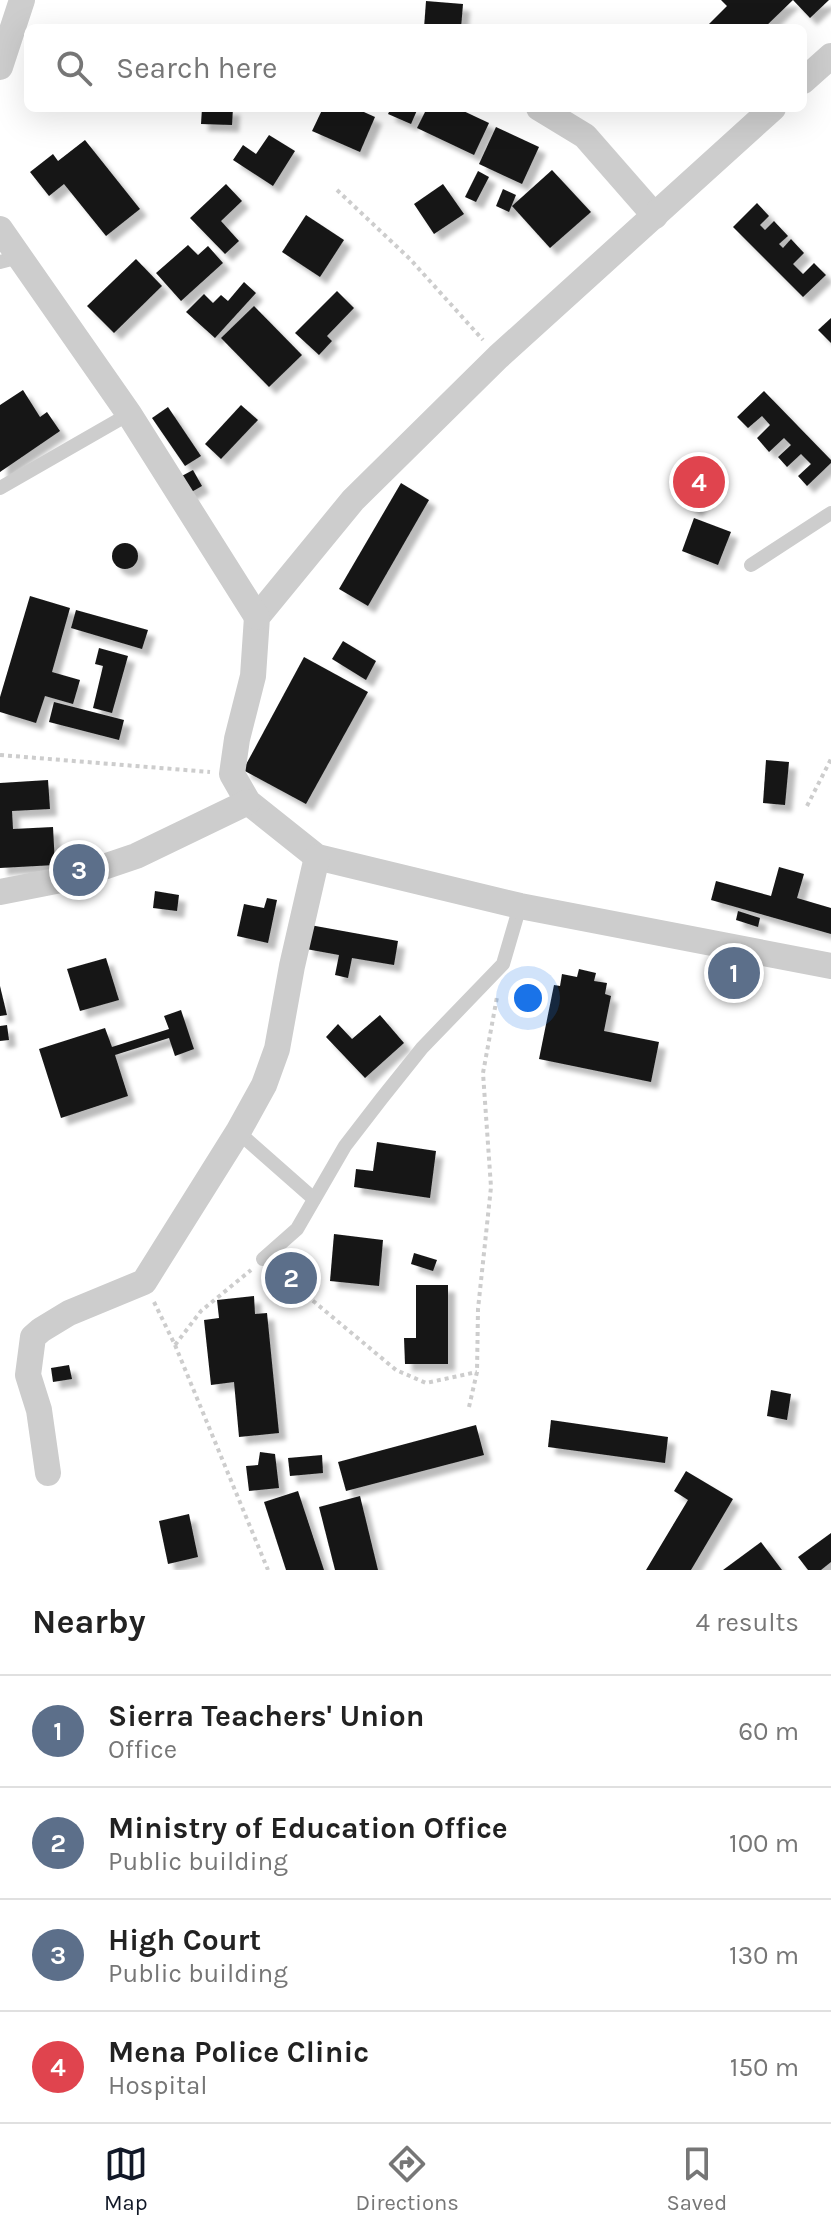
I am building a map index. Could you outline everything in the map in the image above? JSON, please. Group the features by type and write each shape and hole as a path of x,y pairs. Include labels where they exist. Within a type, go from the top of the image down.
{"street":[{"path":"0,67 22,0"},
{"path":"807,77 831,56"},
{"path":"546,112 585,136 655,216"},
{"path":"769,112 498,357 353,500 257,617 253,676 237,739 232,774 248,802 317,857 520,906 831,966"},
{"path":"0,229 10,260 129,414 257,617"},
{"path":"0,892 71,878 136,856 248,802"},
{"path":"48,1473 39,1410 28,1375 33,1337 69,1313 144,1282 238,1132 264,1085 277,1049 317,857"}],"lane":[{"path":"0,488 129,414"},
{"path":"751,565 831,513"},
{"path":"263,1259 297,1229 345,1146 422,1048 503,964 520,906"},
{"path":"238,1132 314,1199"}],"path":[{"path":"337,190 410,259 498,357"},
{"path":"0,755 232,774"},
{"path":"807,806 831,759"},
{"path":"469,1407 477,1372 478,1309 491,1187 483,1073 503,964"},
{"path":"175,1345 201,1311 263,1259 396,1370 426,1383 477,1372"},
{"path":"144,1282 175,1345 268,1570"}],"building":[{"path":"721,0 793,0 768,24 709,24 727,6"},
{"path":"793,0 829,0 810,18"},
{"path":"426,1 463,4 461,24 424,24"},
{"path":"202,112 233,112 232,125 201,124"},
{"path":"321,112 364,112 375,117 360,152 312,131"},
{"path":"389,112 416,112 411,124"},
{"path":"425,112 466,112 489,123 474,155 417,128"},
{"path":"496,127 539,147 522,184 479,164"},
{"path":"269,135 295,151 273,186 233,160 243,145 256,154"},
{"path":"85,140 140,209 106,236 64,184 49,196 30,172 53,154 58,161"},
{"path":"552,170 591,212 550,248 512,206"},
{"path":"478,171 489,177 476,202 465,197"},
{"path":"226,184 242,201 221,221 239,241 225,254 190,218"},
{"path":"443,184 464,214 434,234 414,204"},
{"path":"503,189 516,195 509,212 496,206"},
{"path":"757,203 769,216 760,225 765,230 774,221 788,236 779,244 783,248 791,239 804,253 793,264 803,274 814,263 826,275 803,297 733,227"},
{"path":"306,215 344,240 320,277 282,252"},
{"path":"188,245 198,255 208,246 223,263 181,301 156,273"},
{"path":"136,259 162,286 114,333 87,306"},
{"path":"244,282 256,293 215,338 186,312 204,294 213,303 221,295 228,301"},
{"path":"337,291 354,308 327,336 332,341 319,355 295,333"},
{"path":"254,306 302,355 269,387 221,338"},
{"path":"831,318 831,343 818,330"},
{"path":"23,390 40,417 47,412 60,431 0,472 0,405"},
{"path":"764,391 831,460 807,486 798,476 811,464 801,454 787,467 778,457 791,445 784,438 769,452 757,438 770,425 762,416 748,428 737,417"},
{"path":"241,405 258,420 221,459 205,444"},
{"path":"168,407 201,456 185,466 152,418"},
{"path":"193,470 202,486 188,494 178,478"},
{"path":"697,476 711,487 695,510 680,498"},
{"path":"401,483 429,500 368,606 339,589"},
{"path":"694,518 731,532 718,565 682,551"},
{"path":"125,543 134,547 138,556 134,565 125,569 116,565 112,556 116,547"},
{"path":"30,596 70,608 52,672 80,680 73,704 45,696 36,723 0,712 0,697"},
{"path":"76,610 148,630 142,649 71,628"},
{"path":"343,641 376,661 366,680 332,659"},
{"path":"99,648 128,656 112,713 93,708 103,666 95,664"},
{"path":"304,657 368,692 306,804 243,770"},
{"path":"54,702 124,720 119,740 49,722"},
{"path":"766,760 789,762 785,805 763,803"},
{"path":"48,780 50,809 12,811 13,829 53,827 55,865 0,868 0,783"},
{"path":"779,867 804,874 797,898 831,908 831,934 711,900 716,881 771,896"},
{"path":"155,891 179,895 177,911 153,908"},
{"path":"267,898 277,900 268,943 237,936 244,904 264,908"},
{"path":"738,911 760,918 758,927 736,920"},
{"path":"310,925 398,941 394,965 352,958 348,978 335,975 339,955 306,949"},
{"path":"106,958 119,1000 80,1011 67,969"},
{"path":"579,969 596,973 594,981 607,983 605,994 611,996 604,1031 659,1042 651,1082 539,1059 554,985 560,986 562,974 577,977"},
{"path":"0,986 7,1015 0,1016"},
{"path":"181,1010 194,1049 175,1056 169,1038 115,1055 128,1096 61,1118 39,1049 105,1028 112,1047 169,1029 164,1016"},
{"path":"380,1015 404,1043 365,1078 326,1037 338,1024 352,1039"},
{"path":"7,1025 9,1040 0,1041 0,1026"},
{"path":"377,1142 436,1151 430,1198 354,1187 356,1169 373,1171"},
{"path":"334,1234 383,1240 379,1286 330,1281"},
{"path":"414,1253 437,1260 433,1271 411,1264"},
{"path":"416,1285 448,1285 448,1364 405,1364 404,1338 416,1338"},
{"path":"254,1296 255,1314 267,1313 279,1433 239,1437 234,1382 211,1385 204,1320 219,1318 217,1300"},
{"path":"69,1365 72,1379 53,1382 51,1368"},
{"path":"771,1390 791,1394 787,1420 767,1416"},
{"path":"551,1420 668,1437 665,1463 548,1447"},
{"path":"476,1425 484,1455 346,1491 338,1462"},
{"path":"260,1452 275,1454 279,1488 249,1491 246,1466 258,1465"},
{"path":"322,1455 323,1473 290,1476 288,1458"},
{"path":"686,1471 733,1499 691,1570 646,1570 688,1500 674,1491"},
{"path":"298,1491 324,1570 286,1570 264,1502"},
{"path":"360,1496 378,1570 335,1570 319,1507"},
{"path":"189,1514 198,1557 168,1564 159,1521"},
{"path":"831,1533 831,1562 821,1570 808,1570 798,1557"},
{"path":"761,1542 782,1570 723,1570"}],"place":[{"name":"Mena Police Clinic","path":"699,482"},
{"name":"High Court","path":"79,870"},
{"name":"Sierra Teachers' Union","path":"734,973"},
{"name":"Ministry of Education Office","path":"291,1278"}]}
